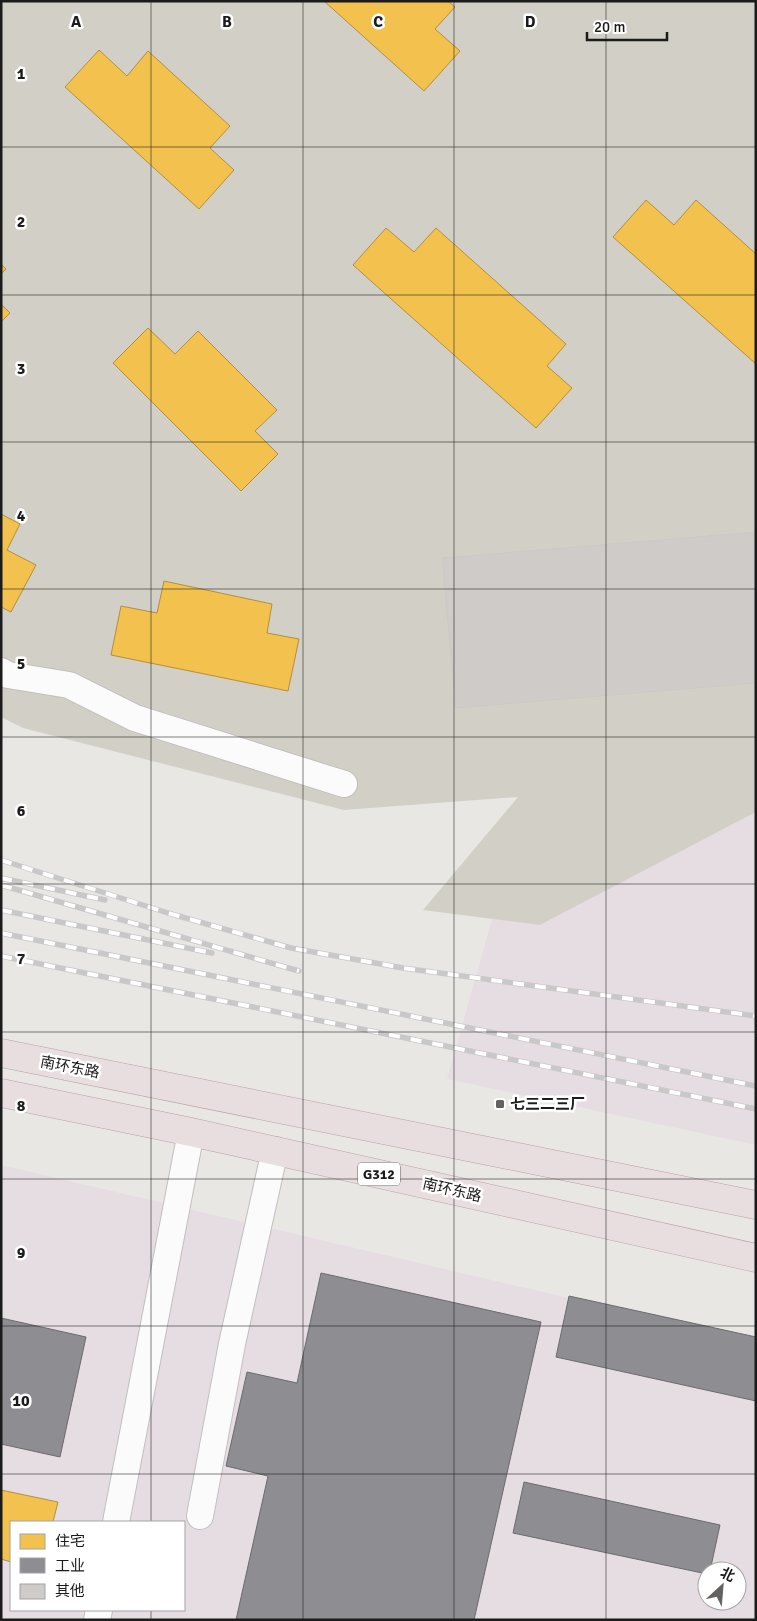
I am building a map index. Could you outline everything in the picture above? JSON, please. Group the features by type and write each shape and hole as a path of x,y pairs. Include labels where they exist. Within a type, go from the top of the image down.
{"highway":[{"name":"南环东路","path":"1,1053 756,1205"},
{"name":"南环东路","path":"1,1093 276,1150 756,1258"}],"lane":[{"path":"1,671 8,675 70,685 134,718 344,784"},
{"path":"116,1521 190,1132"},
{"path":"200,1516 232,1344 276,1150"}],"shaded area":[{"path":"1,1 756,1 756,812 540,925 423,910 518,797 344,810 23,728 1,717"},
{"path":"756,812 756,1145 447,1079 492,919 540,925"},
{"path":"1,1165 756,1342 756,1620 1,1620"}],"building: 住宅":[{"path":"324,1 448,1 455,7 435,29 460,51 424,91"},
{"path":"99,50 127,76 148,51 230,126 210,148 234,170 199,209 65,87"},
{"path":"646,200 674,225 696,200 756,254 756,364 613,237"},
{"path":"386,228 414,252 436,228 566,344 547,366 572,388 536,428 353,265"},
{"path":"1,264 6,269 1,274"},
{"path":"1,304 10,313 1,322"},
{"path":"148,328 175,354 198,331 277,410 255,431 278,454 241,491 113,363"},
{"path":"1,514 20,524 7,550 36,565 11,612 1,607"},
{"path":"164,581 272,604 267,633 299,639 288,691 111,655 121,606 157,613"},
{"path":"1,1490 58,1502 53,1521 10,1521 10,1562 1,1559"}],"building: 工业":[{"path":"321,1273 541,1322 474,1620 236,1620 268,1476 226,1466 247,1372 297,1383"},
{"path":"569,1296 756,1337 756,1401 556,1357"},
{"path":"1,1318 86,1337 60,1457 1,1444"},
{"path":"524,1482 720,1525 712,1561 697,1561 697,1572 513,1533"}],"building: 其他":[{"path":"756,532 756,683 456,708 442,558"}],"railway":[{"path":"1,860 168,913 291,948 403,968 756,1016"},
{"path":"1,878 105,900"},
{"path":"1,885 299,971"},
{"path":"1,910 212,953"},
{"path":"1,933 756,1086"},
{"path":"1,956 756,1109"}],"place":[{"name":"七三二三厂","path":"500,1104"}]}
